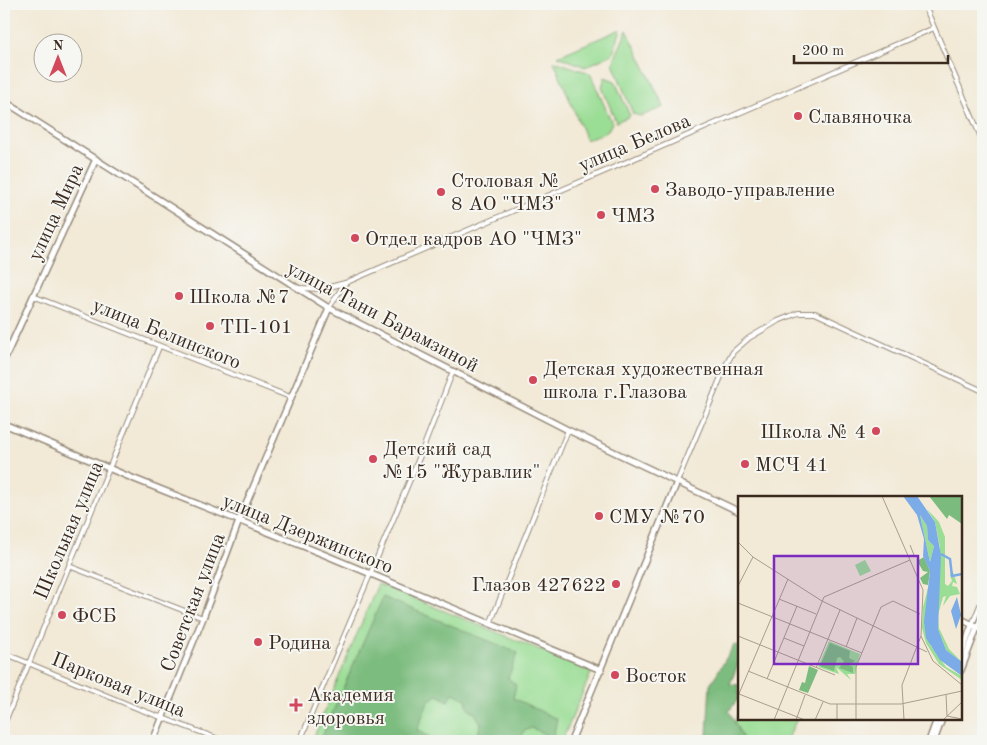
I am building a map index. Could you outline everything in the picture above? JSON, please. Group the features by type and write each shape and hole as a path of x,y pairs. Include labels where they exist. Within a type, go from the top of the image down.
{"street":[{"path":"924,4 983,142"},
{"path":"926,9 938,4"},
{"name":"улица Белова","path":"294,287 322,290 345,282 934,28"},
{"name":"улица Тани Барамзиной","path":"4,101 329,308 568,430 738,511"},
{"name":"улица Мира","path":"4,360 96,159"},
{"path":"329,308 345,282"},
{"name":"улица Белинского","path":"33,296 290,397"},
{"name":"Советская улица","path":"154,741 203,618 239,520 329,308"},
{"path":"571,741 726,365 733,352 749,338 778,321 798,313 815,314 983,391"},
{"name":"Школьная улица","path":"4,724 159,347"},
{"path":"300,741 453,371"},
{"name":"улица Дзержинского","path":"4,424 601,670"},
{"path":"490,624 568,430"},
{"path":"69,566 203,618"},
{"path":"962,667 983,598"},
{"path":"962,654 983,612"},
{"path":"962,620 983,630"},
{"name":"Парковая улица","path":"4,653 162,718 224,741"},
{"path":"929,741 937,720"},
{"path":"934,741 942,720"}],"green space":[{"path":"621,29 613,54 585,67 558,56"},
{"path":"627,30 664,107 641,116 633,114 613,63"},
{"path":"554,61 590,73 612,123 607,132 586,140"},
{"path":"605,77 615,81 630,116 616,122 602,87"},
{"path":"378,584 592,671 562,741 312,741"},
{"path":"383,597 518,653 508,678 516,685 513,698 557,719 553,738 532,728 524,731 519,741 476,741 481,723 474,712 468,709 466,699 453,693 448,701 438,695 429,700 417,730 430,737 428,741 320,741"},
{"path":"734,645 738,646 738,664 730,684 738,685 738,699 729,711 744,741 709,741 707,735 710,685"},
{"path":"738,712 738,720 796,720 786,741 730,741"}],"place":[{"name":"Славяночка","path":"798,116"},
{"name":"Заводо-управление","path":"655,189"},
{"name":"Столовая № 8 АО \"ЧМЗ\"","path":"441,192"},
{"name":"ЧМЗ","path":"601,215"},
{"name":"Отдел кадров АО \"ЧМЗ\"","path":"355,238"},
{"name":"Школа №7","path":"179,296"},
{"name":"ТП-101","path":"210,326"},
{"name":"Детская художественная школа г.Глазова","path":"533,380"},
{"name":"Школа № 4","path":"876,431"},
{"name":"Детский сад №15 \"Журавлик\"","path":"373,459"},
{"name":"МСЧ 41","path":"745,464"},
{"name":"СМУ №70","path":"599,516"},
{"name":"Глазов 427622","path":"616,584"},
{"name":"ФСБ","path":"62,615"},
{"name":"Родина","path":"258,642"},
{"name":"Восток","path":"615,675"},
{"name":"Академия здоровья","path":"296,705"}]}
